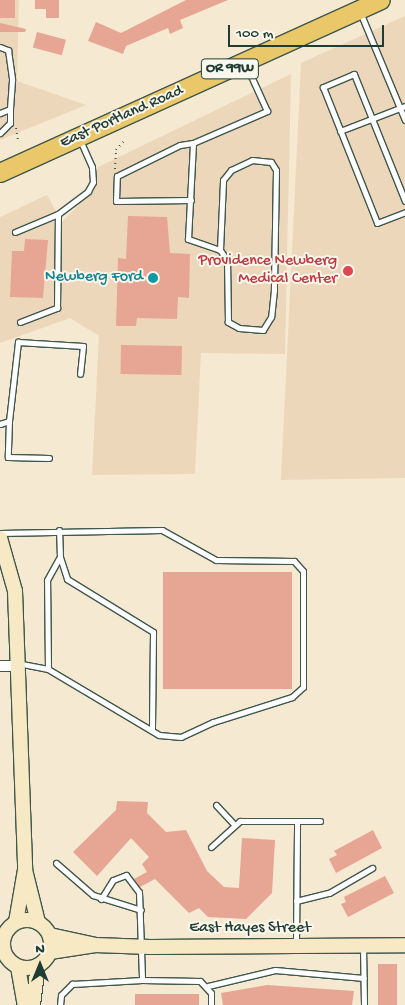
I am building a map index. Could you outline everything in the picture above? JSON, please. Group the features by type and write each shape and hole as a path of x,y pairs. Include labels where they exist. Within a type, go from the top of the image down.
{"highway":[{"name":"East Portland Road","path":"0,172 381,0"}],"street":[{"path":"0,538 15,591 26,870 38,922 50,935 50,952 38,966 33,1005"},
{"path":"0,666 18,664"},
{"path":"26,870 16,922 1,939 3,956 18,967 38,966"},
{"path":"16,922 38,922"},
{"name":"East Hayes Street","path":"50,935 95,945"},
{"name":"East Hayes Street","path":"50,952 95,945 405,945"},
{"path":"18,967 24,1005"}],"lane":[{"path":"359,10 403,107 405,120"},
{"path":"0,46 8,50 10,109 10,123 0,133"},
{"path":"190,200 116,201 117,176 180,145 194,144 267,111 245,62"},
{"path":"405,201 354,74 323,87 377,223 405,212"},
{"path":"340,131 403,107"},
{"path":"0,114 10,109"},
{"path":"15,232 58,214 88,192 93,182 92,167 79,137"},
{"path":"194,144 188,239 205,248 220,250 227,260 228,322 238,328 263,330 272,317 274,290 276,170 271,162 252,160 231,170 223,180 220,250"},
{"path":"20,322 57,308 58,214"},
{"path":"49,458 8,457 9,421 18,342 83,346 80,374"},
{"path":"0,424 9,421"},
{"path":"0,533 59,530 162,530 221,561 300,564 304,682 299,692 182,737 152,730 48,669 18,664"},
{"path":"59,530 60,557 67,579 153,632 152,730"},
{"path":"48,669 47,580 60,557"},
{"path":"216,805 233,823"},
{"path":"296,946 297,821"},
{"path":"211,847 233,823 320,821"},
{"path":"56,863 85,891 101,899 141,910"},
{"path":"296,901 317,898 372,868"},
{"path":"101,899 113,880 126,875 139,892 142,980"},
{"path":"363,946 364,1005"},
{"path":"60,1005 61,995 72,984 142,980 189,980 208,986 275,970 364,978"},
{"path":"208,986 211,1005"}],"path":[{"path":"14,123 18,140"},
{"path":"117,176 113,162 124,140"}],"shaded area":[{"path":"0,0 19,0 17,81 86,105 0,140"},
{"name":"Providence Newberg Medical Center","path":"405,16 405,478 281,480 301,63"},
{"path":"291,74 285,354 201,353 195,474 92,475 99,336 70,318 0,343 0,217 47,195 62,222 88,195 98,167"}],"building":[{"path":"0,0 15,0 15,18 0,18"},
{"path":"35,0 59,0 59,18 46,18 46,9 35,9"},
{"path":"186,0 228,0 180,20 183,28 170,34 168,28 126,46 123,54 88,41 96,22 121,33"},
{"path":"0,23 26,29 25,32 0,32"},
{"path":"37,32 66,40 62,55 33,47"},
{"name":"Newberg Ford","path":"128,216 167,217 170,253 190,254 189,298 178,297 177,319 137,318 136,326 116,326 118,258 126,259"},
{"path":"25,239 48,240 43,298 10,297 12,251 24,251"},
{"path":"121,345 182,346 181,375 120,374"},
{"path":"163,572 292,572 292,689 163,689"},
{"path":"117,801 148,802 147,813 166,832 186,830 207,871 224,887 239,888 242,838 275,840 272,893 246,919 208,917 199,908 189,913 155,879 140,887 134,879 147,872 142,864 149,857 131,838 97,876 73,852 116,810"},
{"path":"373,830 382,848 336,873 329,859 337,855 334,851"},
{"path":"385,876 394,893 348,917 341,904 346,902 344,897"},
{"path":"378,964 397,964 397,1005 378,1005"},
{"path":"267,985 354,991 352,1005 223,1005 221,993"},
{"path":"135,994 199,994 199,1005 135,1005"}],"place":[{"name":"Providence Newberg Medical Center","path":"348,271"},
{"name":"Newberg Ford","path":"153,278"}]}
